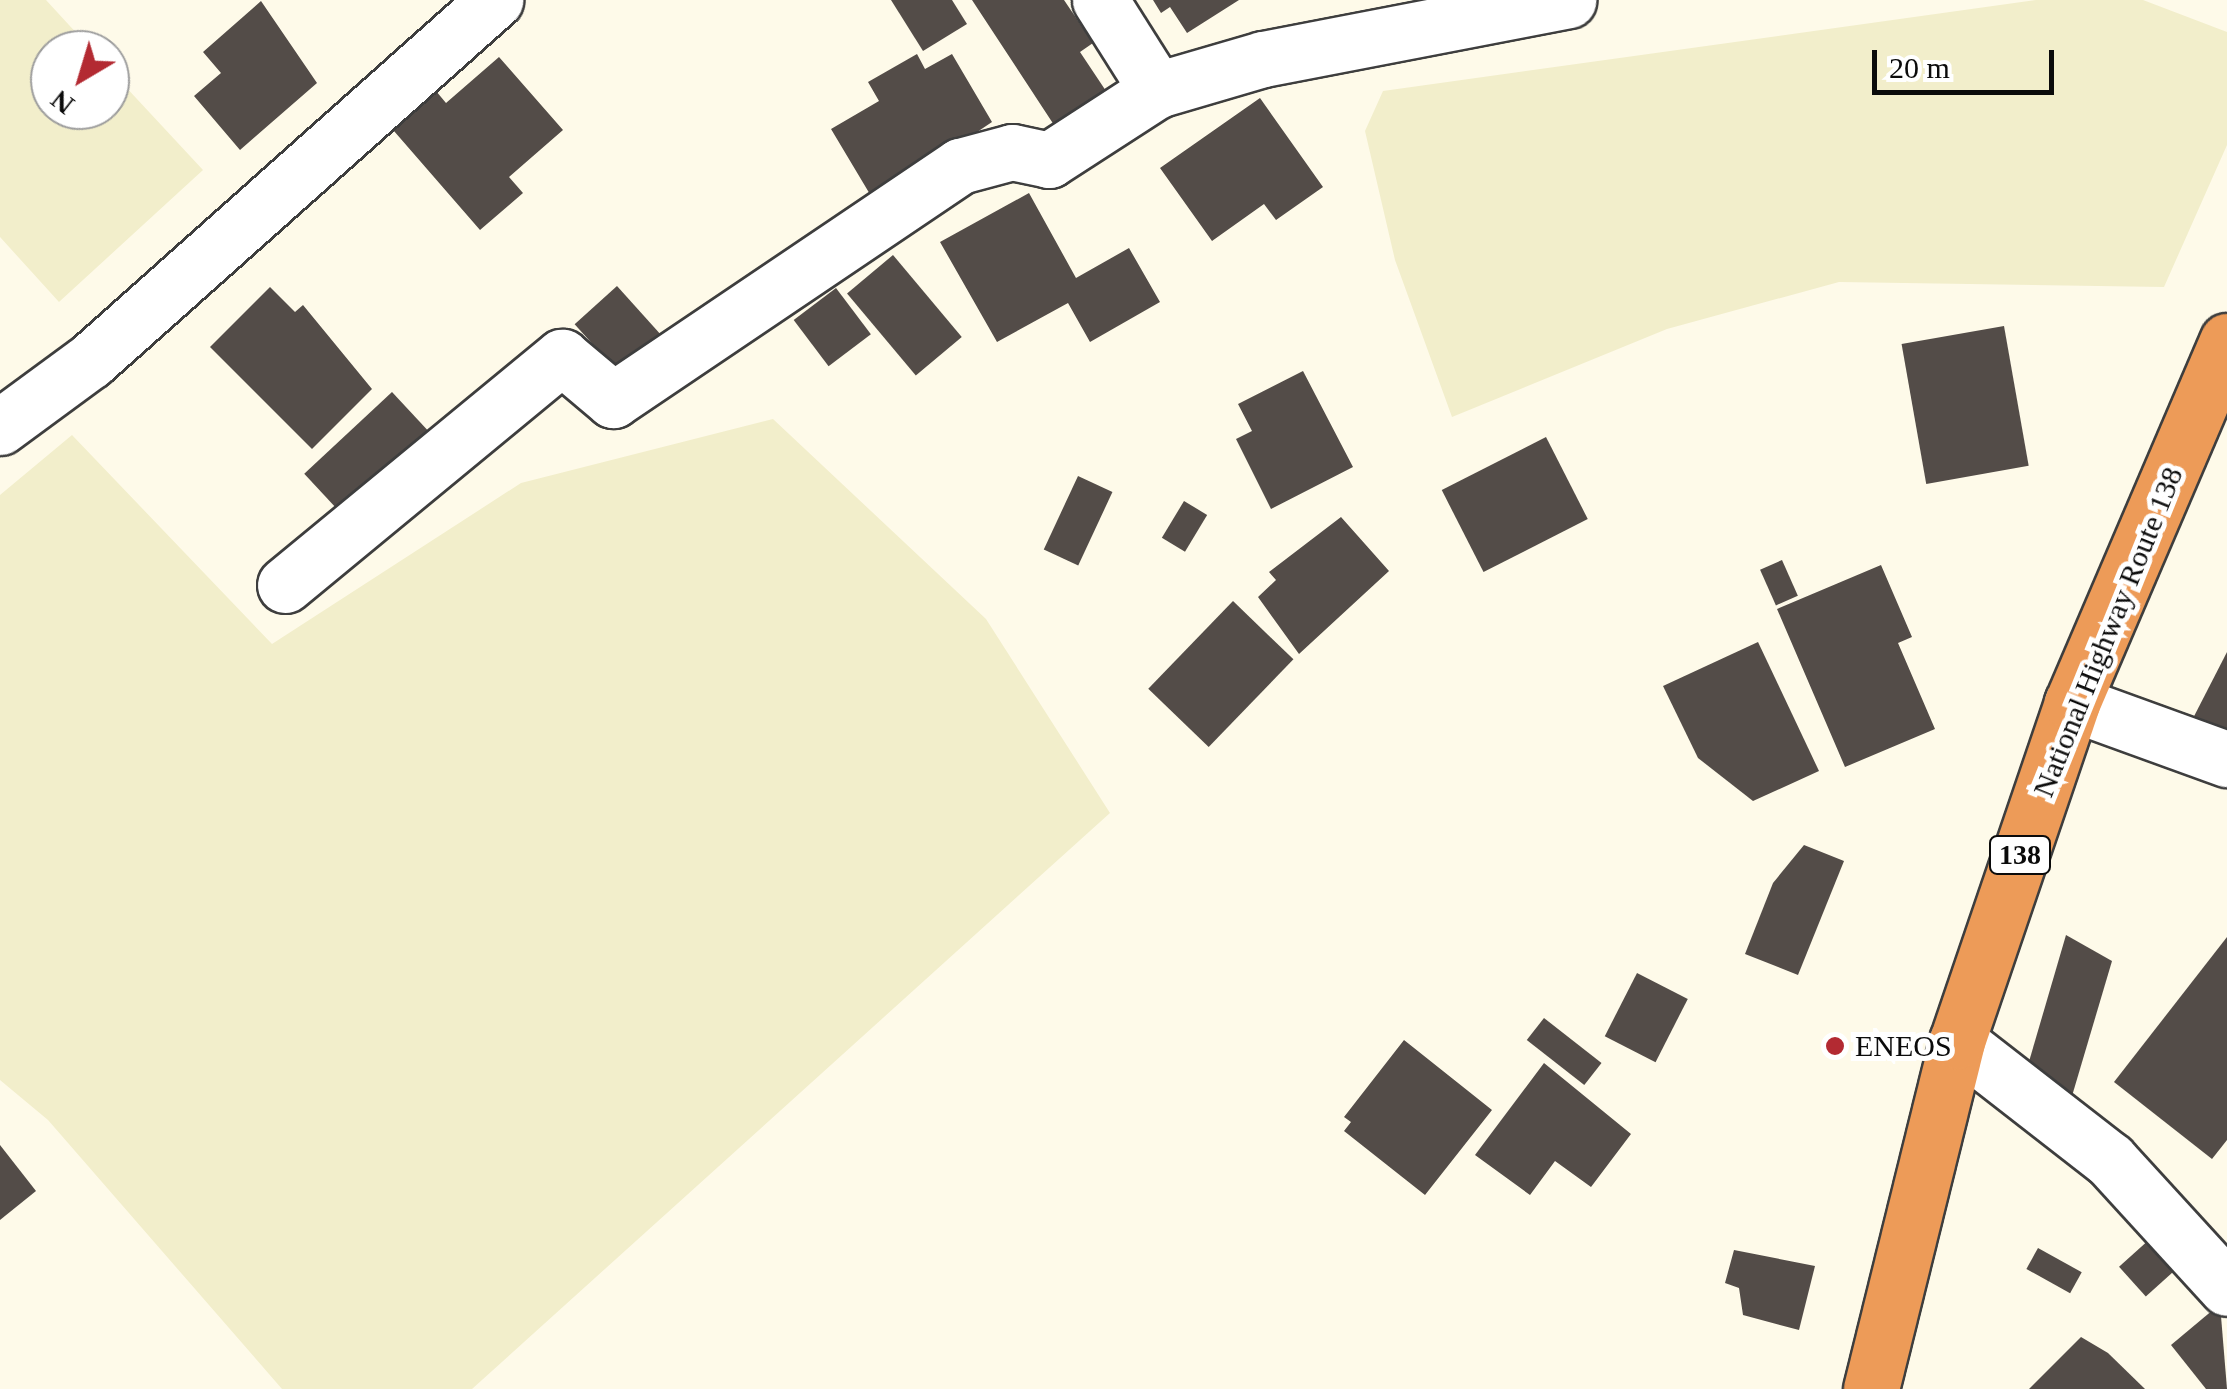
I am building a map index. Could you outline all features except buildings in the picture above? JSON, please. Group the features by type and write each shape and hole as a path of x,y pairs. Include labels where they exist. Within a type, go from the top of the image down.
{"highway":[{"name":"National Highway Route 138","path":"1871,1389 1957,1041 2072,703 2227,341"}],"street":[{"path":"0,427 90,361 494,0"},
{"path":"1100,0 1157,90"},
{"path":"285,585 562,357 614,400 960,166 1012,152 1048,160 1157,90 1263,58 1568,0"},
{"path":"2072,703 2227,759"},
{"path":"1957,1041 2110,1160 2227,1288"}],"shaded area":[{"path":"0,0 46,0 74,30 30,30 30,130 130,130 130,92 203,170 59,302 0,237"},
{"path":"2036,0 2143,0 2227,32 2227,145 2164,287 1839,282 1667,329 1452,417 1395,260 1365,131 1383,91"},
{"path":"773,419 986,619 1110,813 472,1389 282,1389 48,1120 0,1080 0,495 72,435 272,644 521,483"}],"place":[{"name":"ENEOS","path":"1835,1046"}]}
